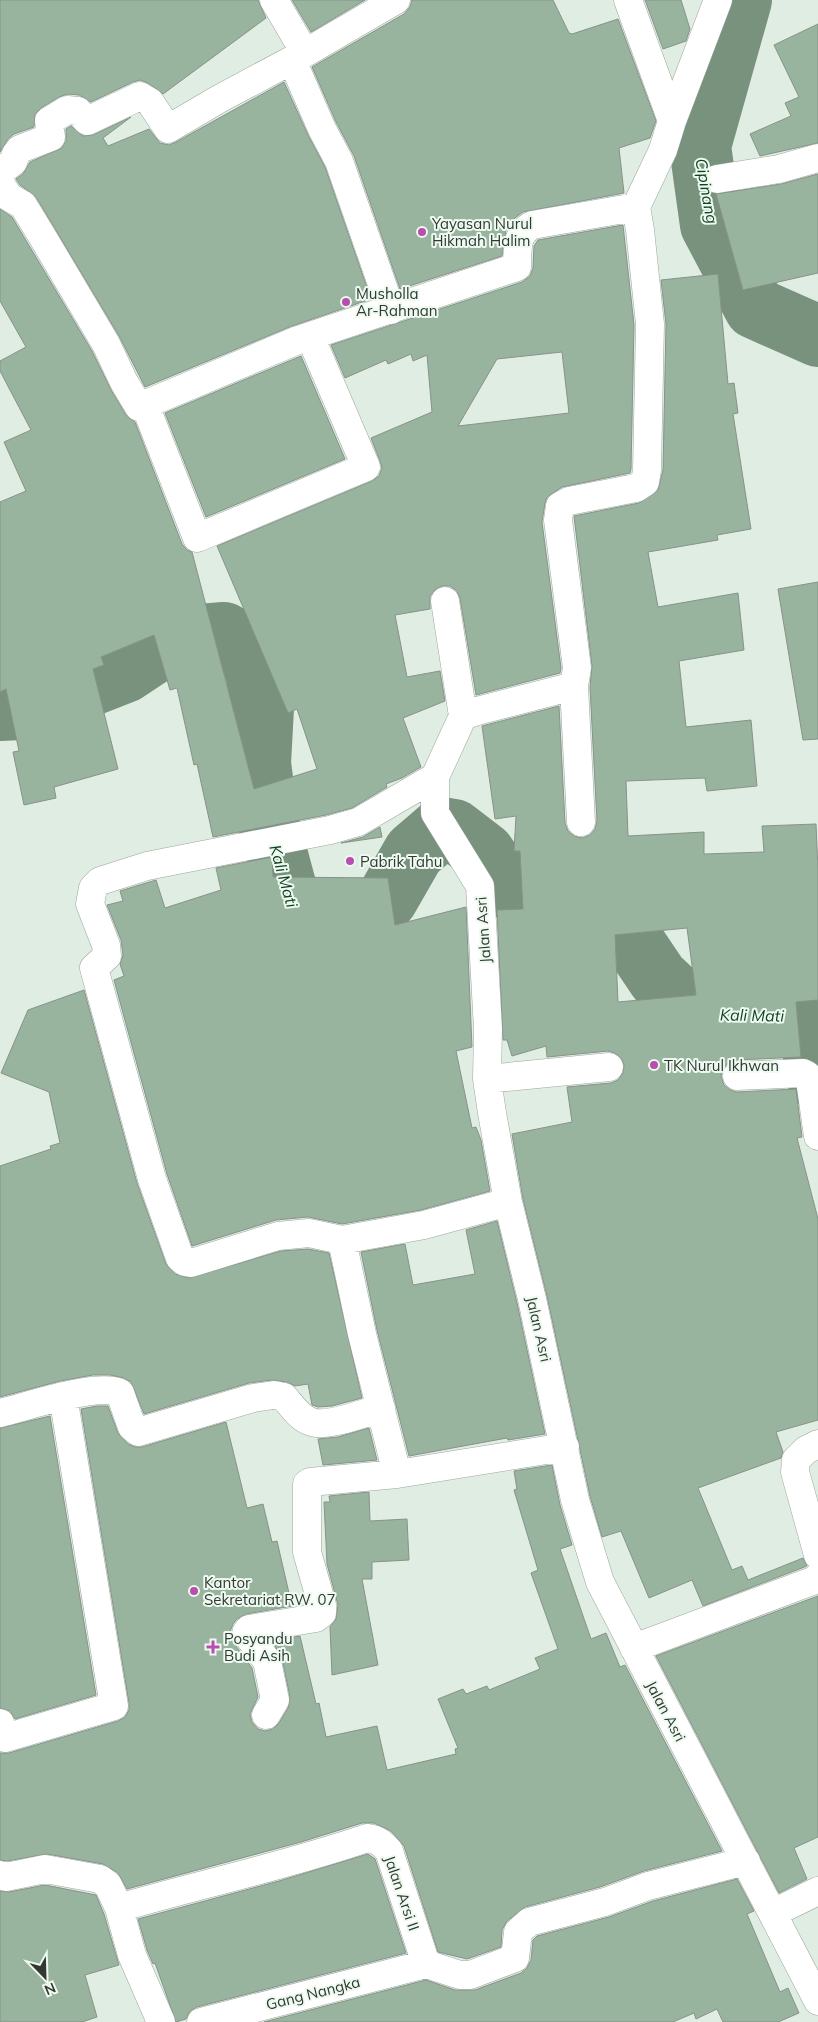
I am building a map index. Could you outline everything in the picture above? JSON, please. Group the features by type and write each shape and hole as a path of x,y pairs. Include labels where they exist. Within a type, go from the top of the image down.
{"street":[{"path":"274,0 298,56 322,129 340,161 391,310"},
{"path":"0,172 13,162 20,149 51,137 49,121 67,110 78,111 87,122 140,96 150,102 168,129 396,0"},
{"path":"628,0 672,121"},
{"path":"581,822 564,689 577,668 558,520 560,506 569,501 636,488 645,482 647,470 650,324 636,207 663,150 672,121 718,0"},
{"path":"717,179 779,168 818,158"},
{"path":"0,183 9,197 23,205 106,344 124,382 139,407 224,370 310,336 518,267 518,238 522,232 532,226 636,207"},
{"path":"145,405 197,538 250,516 366,467 310,336"},
{"path":"445,601 463,716 564,689"},
{"name":"Jalan Asri","path":"463,716 435,777 435,814 462,861 480,886 488,1029 487,1079 508,1202 565,1447 571,1485 600,1582 818,2001"},
{"path":"435,777 358,822 297,837 147,866 98,883 91,892 90,904 106,945 107,956 94,968 152,1179 180,1258 185,1262 191,1263 278,1236 309,1233 342,1240 424,1225 508,1202"},
{"path":"487,1079 608,1067"},
{"path":"737,1076 803,1073 807,1075 810,1080 818,1136"},
{"path":"342,1240 362,1334 397,1474"},
{"path":"0,1413 62,1396 94,1391 118,1392 132,1427 138,1432 253,1398 270,1396 284,1397 307,1420 320,1424 381,1408"},
{"path":"0,1723 5,1738 114,1706 62,1396"},
{"path":"818,1444 806,1450 796,1460 795,1472 818,1555"},
{"path":"266,1715 275,1700 267,1661 246,1633 249,1630 316,1618 322,1613 322,1605 307,1552 308,1484 310,1482 397,1474 565,1447"},
{"path":"634,1648 815,1580 818,1577"},
{"name":"Jalan Arsi II","path":"119,1908 321,1854 367,1838 373,1839 379,1841 389,1851 426,1964"},
{"path":"426,1964 460,1975 470,1974 515,1958 518,1932 529,1922 605,1902 648,1886 746,1861"},
{"path":"0,1875 6,1877 45,1869 100,1879 106,1882 119,1908 132,1955 161,2022"},
{"path":"773,1912 818,1891"},
{"name":"Gang Nangka","path":"201,2022 426,1964"}],"building":[{"path":"0,0 258,0 266,18 163,94 148,83 140,80 91,102 79,95 68,94 59,97 35,114 34,127 14,134 8,139 0,152"},
{"path":"292,0 365,0 311,32"},
{"path":"412,0 553,0 569,33 572,34 618,19 656,121 650,138 619,148 624,193 523,212 515,218 506,230 502,256 400,289 354,156 336,122 312,67 404,14 410,7"},
{"path":"645,0 681,0 690,29 686,41 663,49"},
{"path":"818,24 818,143 760,156 750,134 791,116 785,103 799,97 774,45"},
{"path":"284,82 325,167 371,299 292,326 145,387 119,336 36,197 20,185 16,179 23,174 30,162 62,148 66,141 66,129 71,126 83,136 93,135 131,117 103,138 108,146 149,129 160,143 169,145"},
{"path":"818,174 818,273 743,290 716,194 781,184"},
{"path":"0,209 12,217 92,351 111,390 126,415 135,422 182,544 187,550 192,552 254,789 317,769 297,709 288,713 217,546 372,481 379,476 382,468 371,438 432,412 427,355 413,361 411,354 388,364 386,360 345,378 331,345 522,282 530,276 533,268 534,246 538,240 623,225 634,325 631,469 630,473 562,487 547,497 542,522 561,668 560,673 476,695 460,598 457,591 450,586 442,586 436,589 430,596 430,609 395,615 407,677 440,671 445,701 403,718 421,767 402,778 386,784 387,787 352,808 326,815 213,837 197,764 194,765 177,688 170,690 154,635 101,657 104,665 93,669 118,769 54,787 56,798 24,805 13,752 19,751 6,689 0,692 0,502 26,491 4,442 31,430 0,371 0,361 26,347 0,301","holes":["562,352 569,413 458,426 497,359"]},
{"path":"718,274 728,384 734,383 738,413 733,414 751,529 717,535 718,540 648,552 658,607 738,593 744,650 679,661 686,727 751,720 757,786 707,791 705,778 626,781 628,836 704,832 704,854 764,852 762,826 816,824 818,870 818,1000 796,1002 801,1057 736,1060 728,1063 723,1069 721,1076 724,1085 730,1090 737,1092 796,1089 802,1137 797,1138 818,1219 818,1420 776,1432 783,1452 781,1458 698,1488 732,1570 742,1566 748,1580 803,1558 807,1566 703,1606 692,1580 649,1598 621,1531 602,1537 590,1496 547,1296 523,1199 512,1134 572,1122 567,1087 611,1083 618,1080 623,1073 624,1065 621,1058 615,1053 608,1051 547,1057 546,1046 512,1056 507,1040 503,1040 497,910 523,909 520,851 514,851 516,816 495,819 482,726 559,706 565,823 568,831 574,836 582,838 590,835 595,829 597,821 590,687 592,666 574,516 639,503 658,490 663,470 666,324 661,280","holes":["687,928 696,995 618,1002 615,935"]},
{"path":"301,356 345,459 206,517 165,413"},
{"path":"818,582 818,739 803,740 778,589"},
{"path":"380,827 382,837 341,843 363,837"},
{"path":"272,857 273,877 388,878 395,925 466,907 472,1047 456,1051 472,1128 476,1127 481,1140 490,1191 421,1210 342,1224 308,1217 276,1220 192,1246 167,1174 114,980 124,976 120,964 123,955 121,940 107,905 123,901 120,891 156,880 165,908 221,890 216,868"},
{"path":"84,990 137,1183 166,1264 175,1274 189,1278 281,1251 308,1249 329,1253 362,1398 332,1406 318,1407 312,1405 308,1384 295,1386 287,1382 272,1380 249,1383 144,1414 131,1382 124,1378 110,1375 93,1375 60,1381 0,1397 0,1166 51,1149 50,1146 60,1143 49,1092 1,1073 28,1010"},
{"path":"497,1221 545,1434 508,1440 507,1438 409,1456 377,1330 361,1252 405,1244 413,1285 475,1274 466,1230"},
{"path":"108,1406 118,1433 128,1444 135,1447 142,1447 226,1422 247,1508 263,1504 272,1542 277,1541 292,1606 246,1614 237,1619 230,1632 233,1642 252,1668 258,1697 250,1714 252,1722 258,1729 265,1731 273,1729 288,1708 290,1697 282,1658 272,1641 300,1636 316,1704 319,1703 326,1737 377,1726 387,1770 456,1754 455,1749 458,1748 438,1699 463,1689 466,1694 487,1686 489,1690 540,1669 535,1658 558,1649 531,1573 538,1570 514,1490 517,1489 514,1471 552,1465 560,1505 572,1545 560,1549 591,1639 606,1633 620,1667 625,1665 722,1851 644,1871 600,1887 525,1907 507,1921 502,1930 501,1947 467,1959 438,1952 404,1846 391,1831 374,1823 362,1823 301,1842 127,1889 118,1873 103,1864 47,1854 7,1861 0,1860 0,1753 9,1753 118,1721 125,1717 129,1710 81,1409"},
{"path":"50,1416 96,1695 15,1719 10,1711 0,1708 0,1428"},
{"path":"369,1428 377,1460 323,1465 318,1439 338,1437"},
{"path":"369,1492 370,1521 407,1519 409,1560 372,1562 372,1579 362,1579 378,1665 332,1675 330,1627 336,1619 338,1605 327,1564 324,1502 330,1502 329,1496"},
{"path":"818,1596 818,1837 794,1848 807,1879 779,1893 656,1656"},
{"path":"368,1854 375,1859 406,1953 197,2007 190,2011 186,2019 176,2022 155,1963 153,1964 147,1950 138,1919 279,1881"},
{"path":"737,1879 754,1911 747,1914 780,1992 788,1988 799,2013 778,2022 723,2022 717,2009 696,2019 694,2013 673,2022 264,2022 426,1980 455,1990 475,1990 521,1973 527,1968 531,1960 533,1940 537,1936 609,1917 653,1901"},
{"path":"45,1885 96,1895 104,1914 119,1965 85,1975 97,2017 82,2022 0,2022 0,1891 9,1892"}],"waterway":[{"name":"Cipinang","path":"741,0 700,146 711,225 755,308 818,336"},
{"name":"Kali Mati","path":"0,710 22,709 51,701 125,672 178,637 224,633 247,647 256,672 263,708 260,763 267,818 285,885 296,915 335,934 363,929 387,899 414,852 442,828 454,830 484,853 508,888 531,902 566,902 608,910 625,929 658,978 689,1007 724,1018 789,1013 811,1038 818,1080"}],"place":[{"name":"Yayasan Nurul Hikmah Halim","path":"422,232"},
{"name":"Musholla Ar-Rahman","path":"346,302"},
{"name":"Pabrik Tahu","path":"350,861"},
{"name":"TK Nurul Ikhwan","path":"654,1065"},
{"name":"Kantor Sekretariat RW. 07","path":"194,1591"},
{"name":"Posyandu Budi Asih","path":"213,1647"}]}
